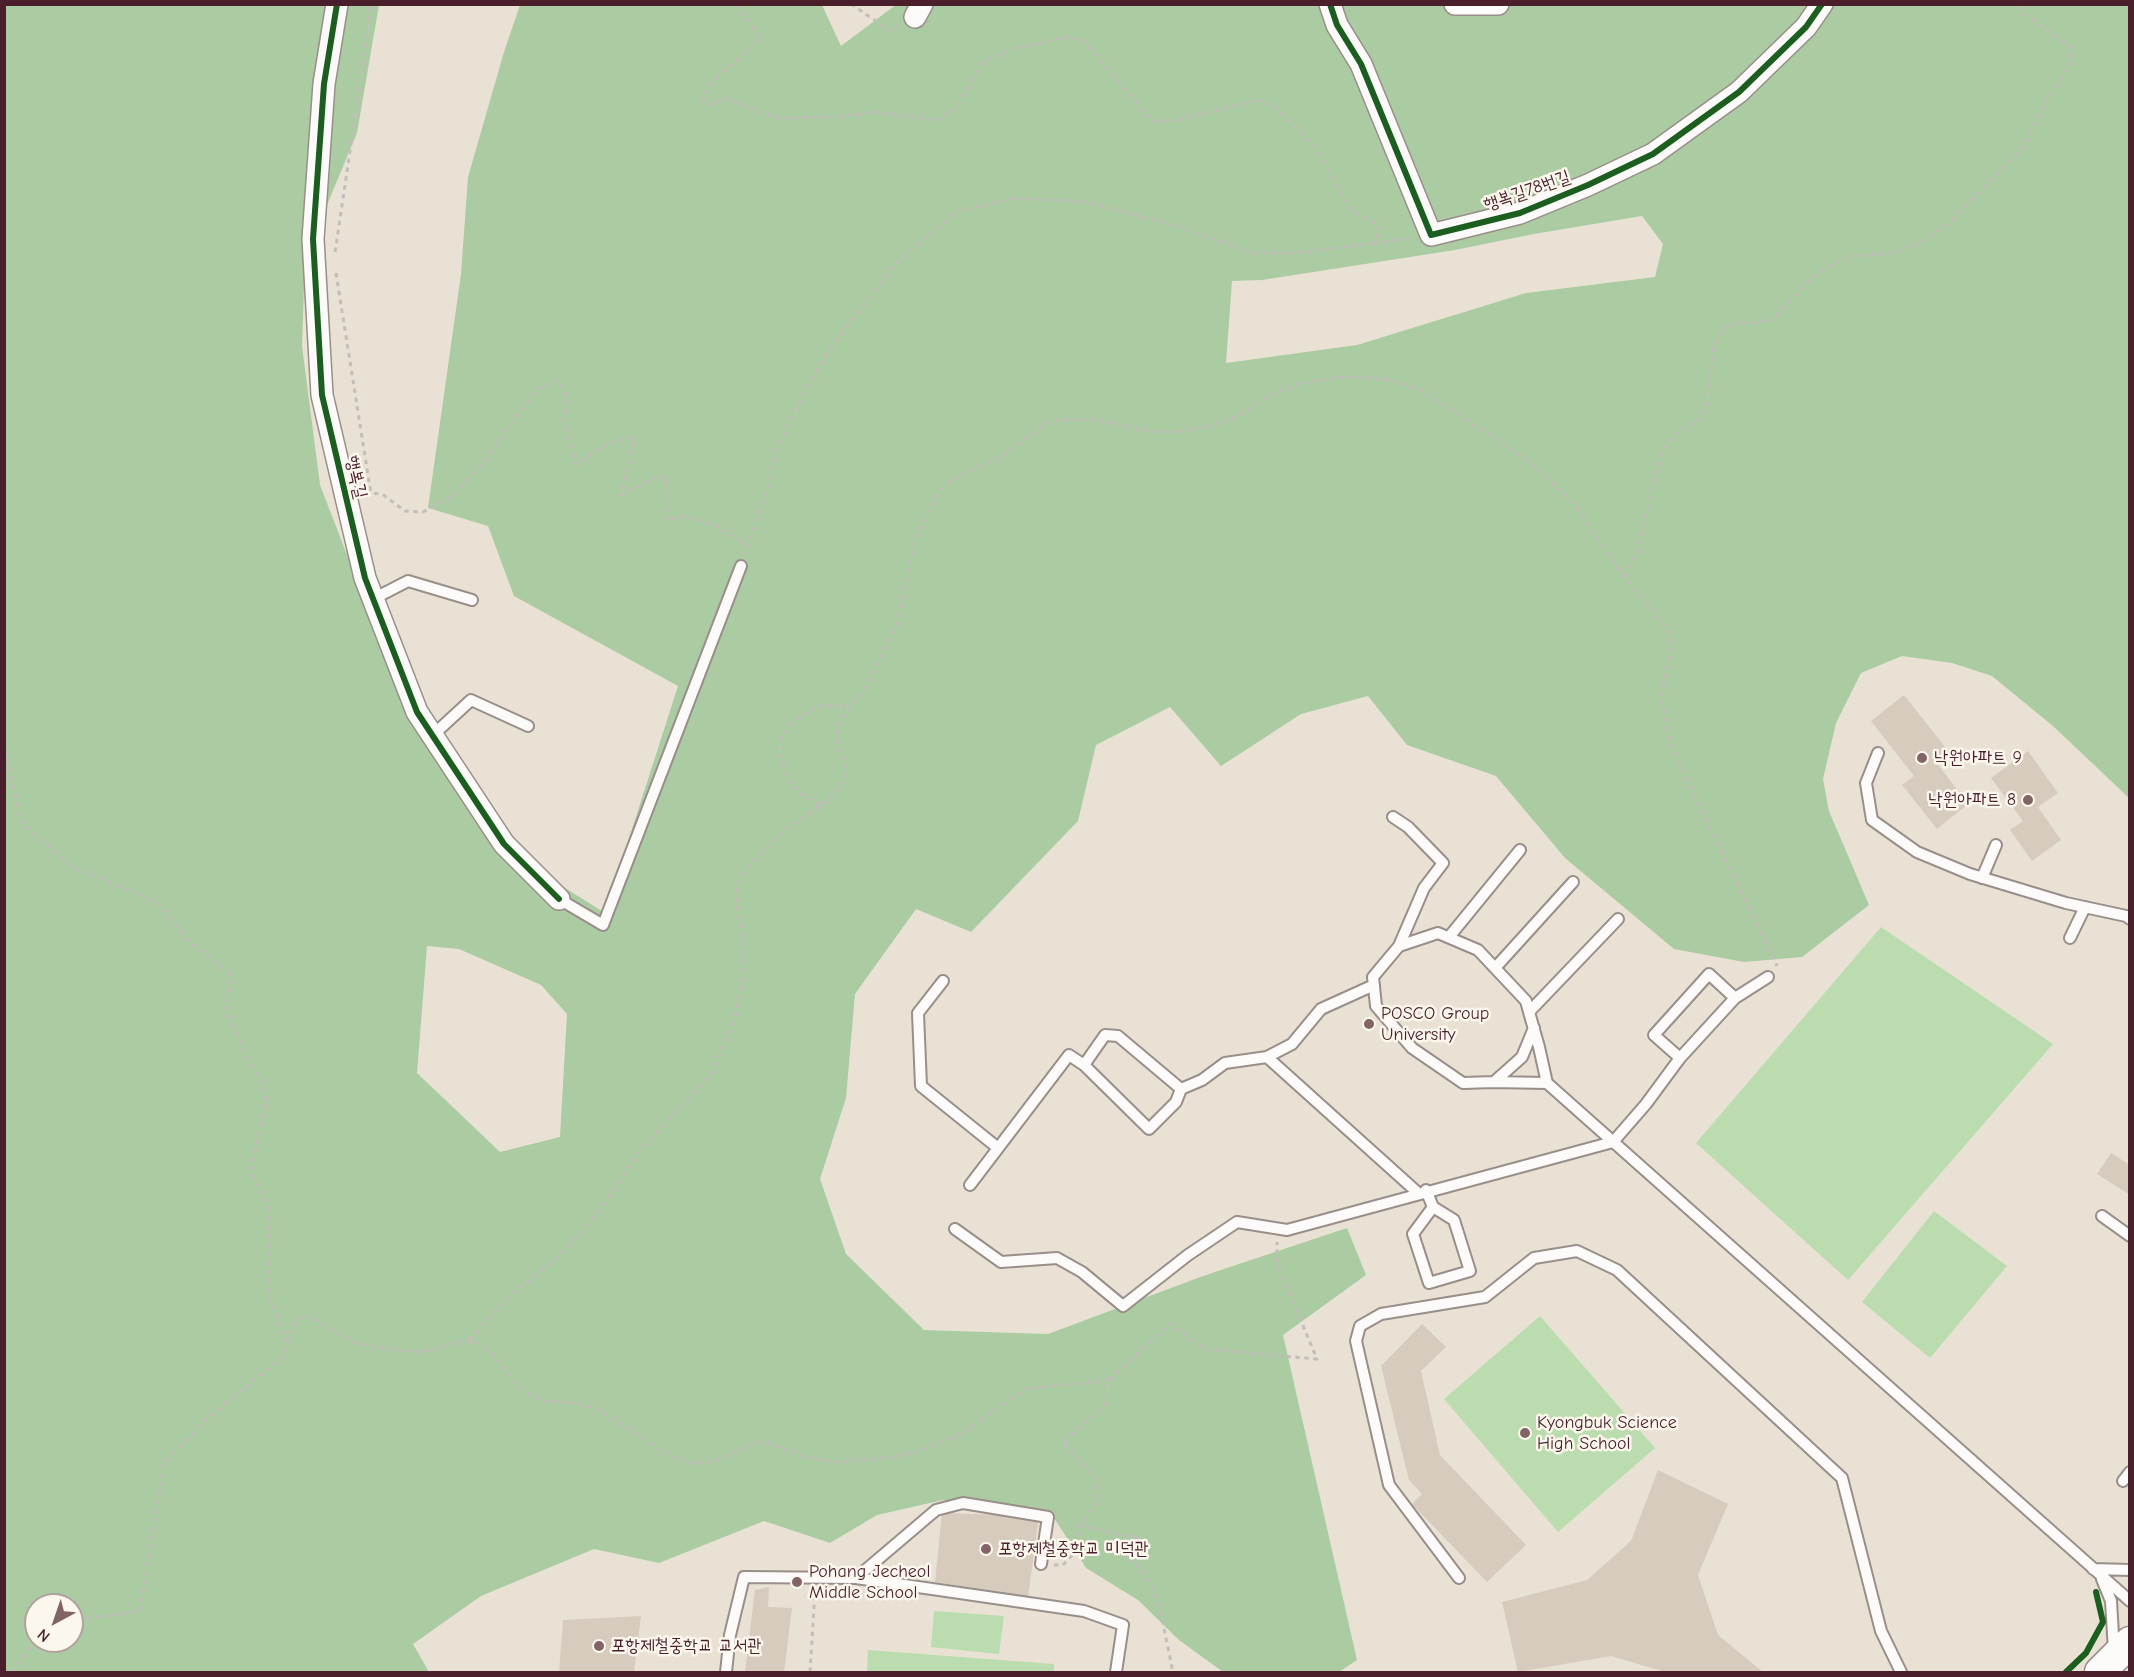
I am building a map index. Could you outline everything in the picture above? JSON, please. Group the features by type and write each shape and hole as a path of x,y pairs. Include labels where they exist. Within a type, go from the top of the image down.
{"street":[{"name":"행복길","path":"337,4 324,84 313,238 322,395 364,578 417,711 504,843 559,899"},
{"path":"1330,4 1337,25 1361,64 1431,235"},
{"path":"1455,4 1498,4"},
{"name":"행복길78번길","path":"1431,235 1520,213 1588,185 1653,153 1739,92 1806,27 1822,4"}],"lane":[{"path":"559,899 603,925 741,566"},
{"path":"373,599 408,581 472,600"},
{"path":"433,735 471,700 528,726"},
{"path":"1878,753 1866,783 1872,820 1917,852 1982,878 2085,907 2128,915"},
{"path":"1394,817 1408,827 1443,863 1424,888 1399,946 1373,977 1376,1006 1412,1048 1463,1083 1547,1083"},
{"path":"1982,878 1996,845"},
{"path":"1449,937 1520,850"},
{"path":"1495,968 1573,882"},
{"path":"2070,938 2085,907"},
{"path":"1529,1012 1618,919"},
{"path":"1399,946 1438,933 1478,950 1526,1001 1547,1083 2130,1601"},
{"path":"1680,1058 1654,1035 1709,974 1735,998"},
{"path":"955,1229 1001,1262 1057,1258 1082,1272 1123,1306 1188,1255 1237,1222 1287,1230 1422,1191 1612,1142 1646,1104 1680,1058 1735,998 1768,976"},
{"path":"943,981 918,1013 921,1086 998,1148"},
{"path":"970,1185 1069,1055 1084,1065 1149,1129 1176,1102 1181,1089 1203,1080 1226,1064 1267,1057 1292,1044 1321,1009 1374,985"},
{"path":"1494,1082 1522,1057 1534,1028"},
{"path":"1084,1065 1105,1035 1118,1036 1181,1089"},
{"path":"1267,1057 1422,1191 1433,1207 1454,1220 1470,1271 1429,1282 1413,1234 1433,1207"},
{"path":"2102,1216 2130,1236"},
{"path":"1459,1578 1389,1485 1356,1341 1360,1326 1381,1314 1485,1297 1534,1258 1577,1251 1617,1270 1842,1478 1881,1630 1901,1672"},
{"path":"856,1578 936,1510 963,1503 1048,1517 1041,1564"},
{"path":"2097,1572 2130,1570"},
{"path":"2097,1572 2111,1601 2114,1661"},
{"path":"726,1672 730,1635 744,1577 856,1578 1084,1611 1123,1625 1116,1672"}],"path":[{"path":"334,258 372,4"},
{"path":"736,4 761,39 710,84 703,98 708,105 726,99 777,118 836,117 876,112 937,120 956,109 982,63 1011,49 1066,37 1083,40 1152,121 1174,121 1258,100 1274,106 1314,145 1350,208 1381,228 1374,243"},
{"path":"851,4 889,30 918,10"},
{"path":"1625,577 1637,554 1662,452 1675,435 1702,418 1707,407 1714,347 1723,329 1734,324 1769,321 1780,313 1810,279 1835,263 1854,256 1893,253 1931,237 1949,223 2025,146 2044,105 2074,62 2069,46 2026,15 2019,4"},
{"path":"345,493 382,494 405,511 423,512 453,496 484,462 536,390 558,380 564,389 567,403 564,418 576,465 607,444 632,438 634,448 621,495 656,478 666,476 667,520 686,516 717,526 749,546 768,491 777,450 804,393 830,349 896,263 958,211 1015,198 1085,202 1174,225 1253,253 1296,253 1431,235"},
{"path":"336,270 371,494"},
{"path":"84,1619 140,1611 164,1464 205,1420 285,1355 296,1318 311,1317 356,1343 389,1350 433,1350 470,1340 504,1301 553,1261 580,1234 643,1147 710,1076 733,1026 744,979 745,945 737,906 737,888 749,866 760,853 789,827 837,791 848,771 836,734 849,706 862,694 894,634 903,604 915,541 939,492 952,479 1001,457 1034,430 1061,420 1091,418 1149,431 1178,432 1210,426 1236,417 1285,388 1317,380 1364,377 1408,385 1435,397 1508,445 1547,475 1574,503 1625,577 1655,612 1669,633 1672,646 1661,697 1666,727 1679,764 1778,969 1768,976"},
{"path":"820,805 810,802 788,778 780,756 781,737 795,720 805,713 821,706 849,706"},
{"path":"4,741 21,820 71,866 157,902 187,939 231,975 227,1011 251,1065 264,1084 266,1103 251,1172 269,1207 269,1293 287,1343"},
{"path":"1041,1564 1063,1565 1082,1545 1080,1525 1099,1501 1096,1476 1062,1443 1104,1405 1109,1380 1170,1324 1205,1349 1317,1359 1278,1264 1277,1228"},
{"path":"470,1340 485,1346 520,1387 531,1396 546,1401 576,1403 599,1409 666,1453 693,1464 717,1460 756,1443 766,1442 816,1460 837,1462 895,1457 922,1450 960,1434 1026,1389 1109,1380"},
{"path":"1080,1525 1129,1537 1139,1535 1119,1552 1143,1570 1158,1600 1173,1672"},
{"path":"810,1672 816,1578"},
{"path":"12,1672 27,1653"}],"green space":[{"path":"897,4 2129,5 2129,798 2054,727 1992,676 1952,663 1902,656 1861,673 1836,723 1823,779 1829,811 1869,905 1802,957 1744,962 1674,949 1565,858 1496,776 1407,745 1368,696 1301,714 1221,766 1170,707 1096,745 1078,821 971,932 916,909 855,994 846,1098 820,1179 846,1254 924,1330 1048,1334 1203,1276 1347,1228 1366,1275 1283,1335 1357,1660 1339,1672 1223,1672 1179,1640 1138,1600 1086,1568 1051,1513 943,1500 877,1515 830,1543 764,1521 659,1563 594,1549 481,1596 413,1644 429,1672 5,1672 5,5 379,5 357,133 305,258 302,346 320,485 380,640 495,844 605,913 678,686 514,596 488,526 428,508 461,274 468,177 520,5 822,5 841,46","holes":["1642,216 1663,244 1655,277 1526,293 1357,345 1226,363 1232,281 1262,280 1455,250","427,946 459,949 541,985 567,1014 560,1137 500,1152 417,1073"]},
{"path":"1881,927 2053,1044 1848,1280 1696,1143"},
{"path":"1934,1211 2007,1266 1930,1358 1862,1302"},
{"path":"1540,1316 1655,1448 1558,1532 1444,1399"},
{"path":"934,1611 1004,1616 999,1654 931,1647"},
{"path":"868,1650 1054,1664 1054,1672 867,1672"}],"building":[{"name":"낙원아파트 9","path":"1904,695 1950,753 1937,763 1968,804 1937,829 1902,785 1914,776 1871,721"},
{"name":"낙원아파트 8","path":"2028,751 2058,793 2038,807 2061,840 2032,861 2010,830 2023,821 1991,778"},
{"path":"2111,1153 2130,1165 2130,1195 2097,1174"},
{"path":"1422,1324 1446,1347 1421,1371 1440,1455 1526,1545 1487,1582 1412,1504 1422,1494 1409,1480 1381,1366"},
{"path":"1658,1470 1728,1504 1698,1575 1718,1635 1763,1672 1665,1672 1611,1656 1518,1672 1502,1602 1587,1580 1631,1541"},
{"name":"포항제철중학교 미덕관","path":"942,1513 1039,1516 1028,1597 935,1582"},
{"path":"769,1587 768,1607 792,1608 784,1672 745,1672 755,1590"},
{"name":"포항제철중학교 교서관","path":"641,1616 634,1672 559,1672 563,1620"}],"cycle path":[{"path":"337,4 324,84 313,239 322,395 365,578 417,712 504,844 559,899"},
{"path":"1330,4 1337,25 1361,64 1431,235 1520,213 1588,185 1653,154 1739,92 1806,27 1822,4"},
{"path":"2066,1672 2086,1653 2103,1622 2096,1592"}],"place":[{"name":"낙원아파트 9","path":"1922,758"},
{"name":"낙원아파트 8","path":"2028,800"},
{"name":"POSCO Group University","path":"1369,1024"},
{"name":"Kyongbuk Science High School","path":"1525,1433"},
{"name":"포항제철중학교 미덕관","path":"986,1549"},
{"name":"Pohang Jecheol Middle School","path":"797,1582"},
{"name":"포항제철중학교 교서관","path":"599,1646"}]}
